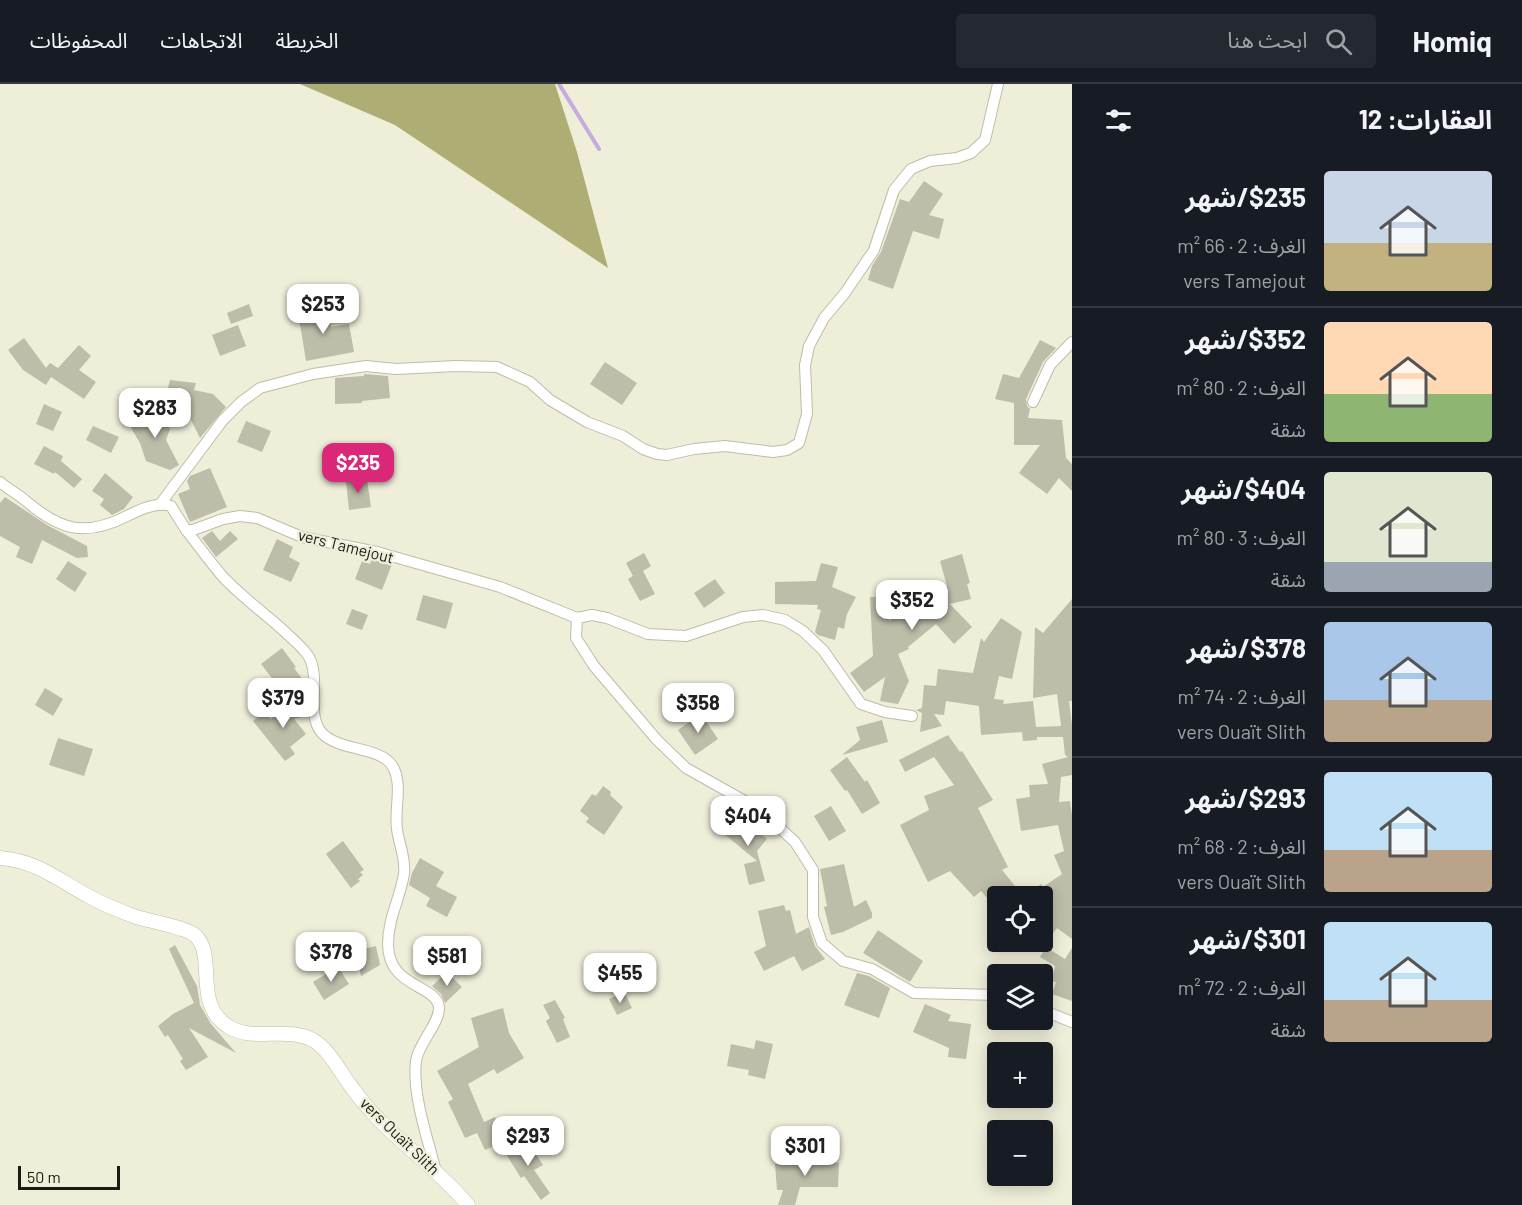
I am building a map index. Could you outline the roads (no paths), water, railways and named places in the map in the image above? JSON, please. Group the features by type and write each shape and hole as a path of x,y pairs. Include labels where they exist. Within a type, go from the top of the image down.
{"street":[{"path":"0,482 38,512 55,522 73,529 86,530 110,525 140,510 161,503 223,420 241,402 260,388 313,374 366,366 396,369 456,366 497,367 530,382 550,400 587,422 623,436 657,454 667,455 725,446 773,452 787,450 799,443 807,414 805,365 809,346 824,318 845,293 874,250 894,190 911,169 930,161 957,158 971,153 985,140 998,84"},
{"path":"1033,402 1050,365 1072,342"},
{"path":"161,503 171,506 186,530 223,577 308,655 314,676 315,718 320,730 331,740 386,758 396,775 396,826 404,858 404,874 392,915 388,944 389,957 394,969 404,979 431,995 439,1005 439,1013 418,1054 416,1075 417,1093 436,1173"},
{"name":"vers Tamejout","path":"186,530 240,516 257,518 302,537 377,552 500,587 577,618"},
{"path":"912,716 885,712 861,704 823,650 803,631 785,620 763,615 743,617 686,636 648,634 607,618 592,615 577,618 576,638 594,666 657,740 686,768 743,800 770,819 795,842 813,870 813,917 822,943 843,961 872,969 914,993 987,995"},
{"name":"vers Ouaït Slith","path":"0,858 28,862 120,911 189,931 202,945 207,995 216,1015 229,1027 249,1034 293,1034 313,1040 326,1051 355,1092 389,1130 468,1205"},
{"path":"1053,1014 1072,1022"}],"waterway":[{"path":"559,84 599,149"}]}
